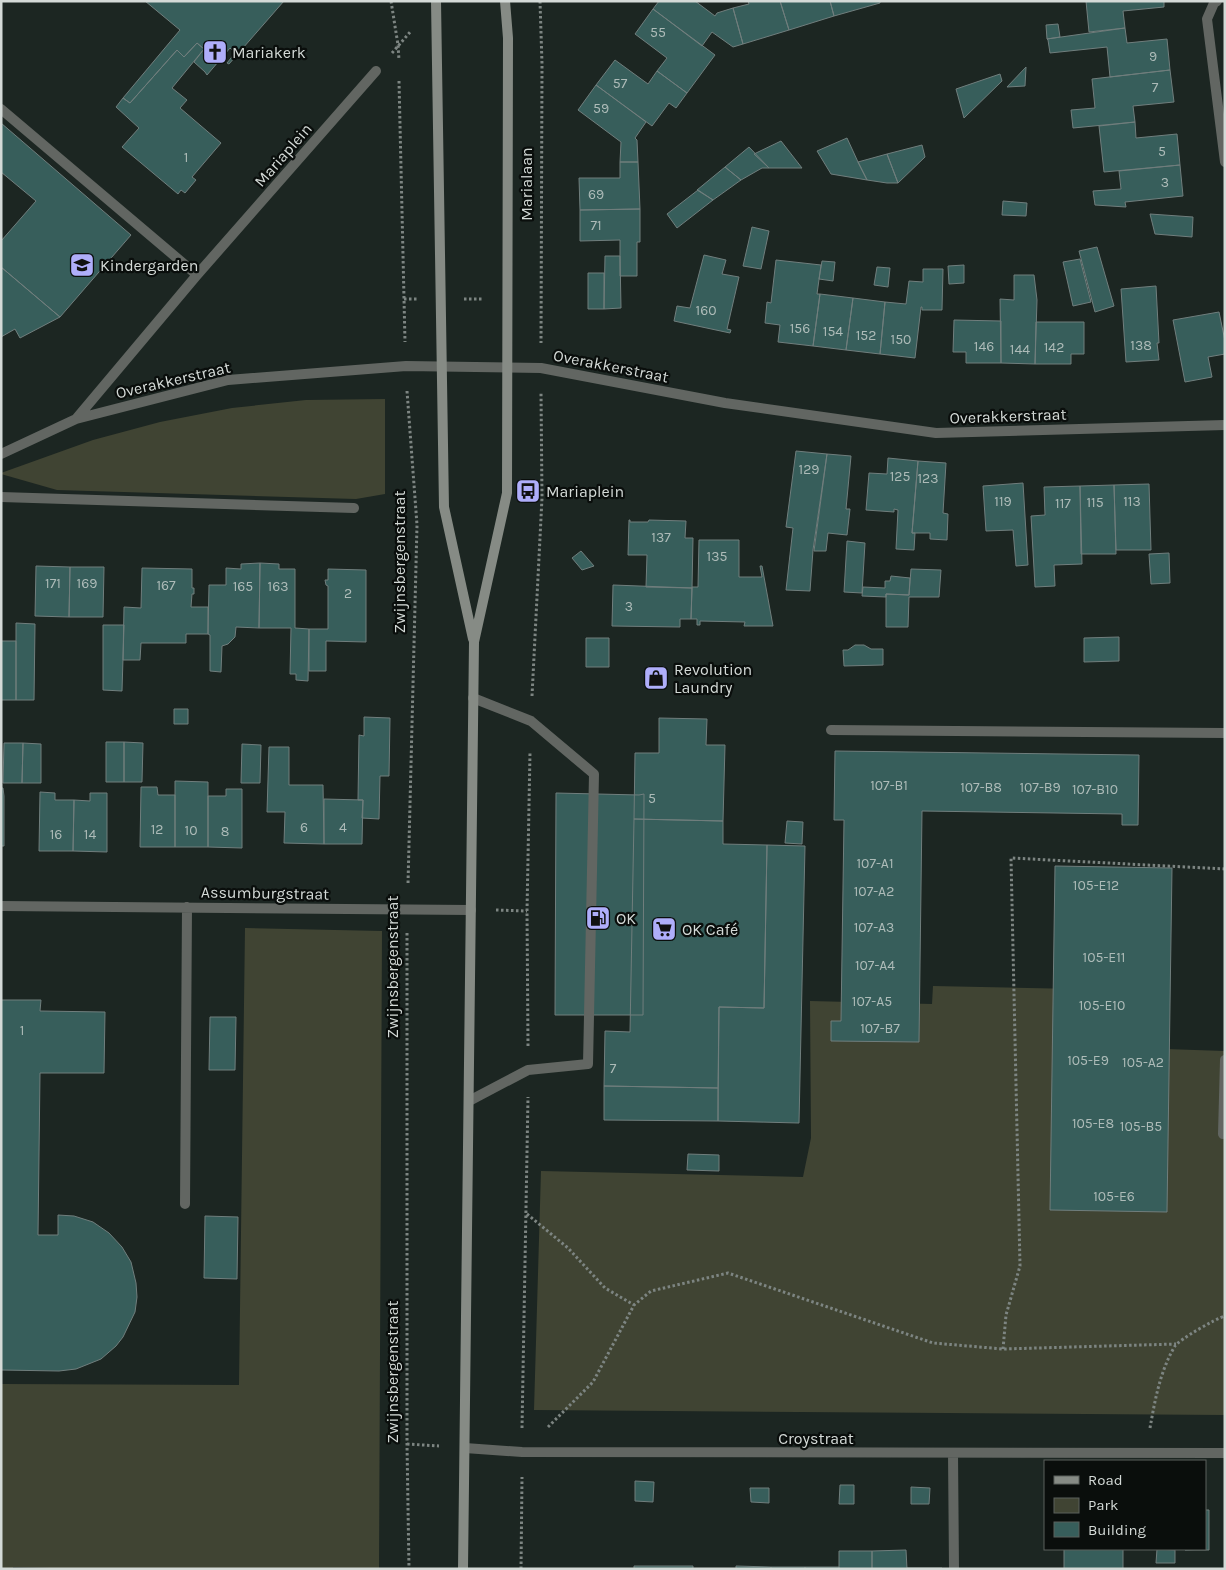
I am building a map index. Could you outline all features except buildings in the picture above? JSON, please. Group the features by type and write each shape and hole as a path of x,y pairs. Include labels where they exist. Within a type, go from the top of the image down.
{"street":[{"name":"Marialaan","path":"505,1 508,38 507,367"},
{"path":"1217,1 1214,3 1207,19 1225,162"},
{"path":"437,2 444,508 474,642"},
{"name":"Mariaplein","path":"76,418 197,275 376,71"},
{"path":"1,109 197,275"},
{"name":"Overakkerstraat","path":"1,454 76,418 228,380 406,366 541,368 725,403 936,433 1225,425"},
{"path":"463,1569 474,642 507,493 507,367"},
{"path":"1,497 354,508"},
{"path":"468,1101 528,1070 588,1064 594,774 531,721 473,698"},
{"path":"831,730 1225,733"},
{"name":"Assumburgstraat","path":"1,906 471,910"},
{"path":"185,1204 187,907"},
{"path":"1223,1134 1225,1060"},
{"name":"Croystraat","path":"465,1448 522,1452 1225,1453"},
{"path":"953,1453 954,1569"}],"path":[{"path":"391,1 399,64"},
{"name":"Marialaan","path":"540,1 542,64 541,368"},
{"path":"399,74 406,366"},
{"path":"404,299 541,299"},
{"name":"Zwijnsbergenstraat","path":"406,366 416,525 407,909 407,1444 409,1569"},
{"path":"521,1569 527,1214 531,721 542,498 541,368"},
{"path":"1003,1349 1006,1315 1020,1266 1010,858 1225,869"},
{"path":"471,910 528,911"},
{"path":"527,1214 568,1248 606,1288 634,1306"},
{"path":"522,1452 593,1382 634,1306 651,1290 728,1273 933,1343 1003,1349 1176,1344 1215,1319 1225,1316"},
{"path":"1146,1453 1158,1387 1176,1344"},
{"path":"407,1444 465,1448"}],"green space":[{"path":"385,399 385,494 356,499 57,490 1,474 93,440 160,422 232,408 306,400"},
{"path":"245,928 382,931 379,1569 87,1569 13,1567 13,1569 1,1569 1,1384 239,1385"},
{"path":"933,986 1077,989 1165,1049 1225,1051 1225,1415 534,1410 541,1171 803,1177 811,1138 810,1001 932,1004"}],"place":[{"name":"Mariakerk","path":"215,52"},
{"name":"Kindergarden","path":"82,265"},
{"name":"Mariaplein","path":"528,491"},
{"name":"Revolution Laundry","path":"656,678"},
{"name":"OK","path":"598,918"},
{"name":"OK Café","path":"664,929"}]}
